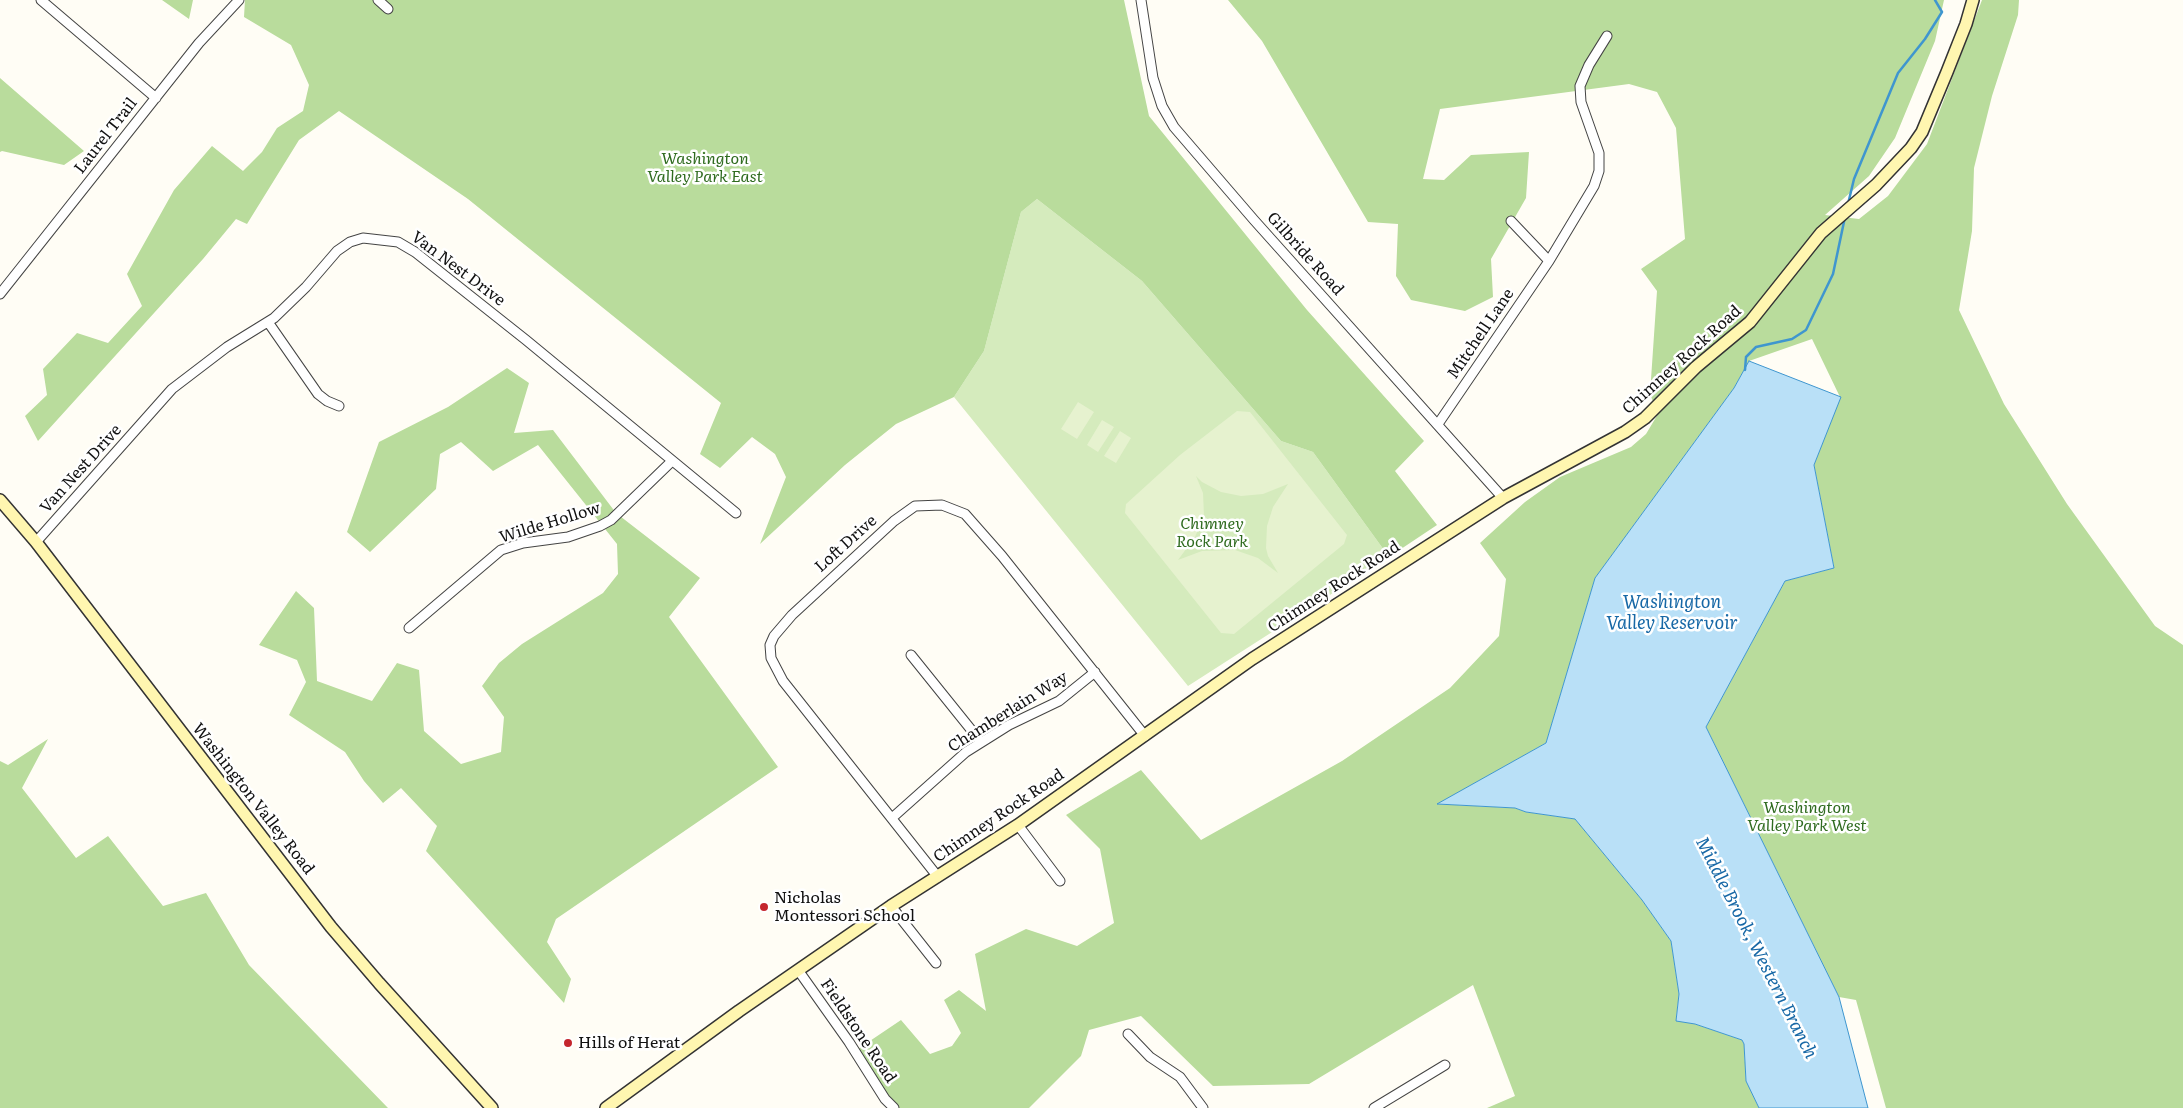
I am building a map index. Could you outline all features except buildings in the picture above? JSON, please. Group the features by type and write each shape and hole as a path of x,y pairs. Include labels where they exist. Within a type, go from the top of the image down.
{"street":[{"path":"40,0 156,98"},
{"name":"Laurel Trail","path":"0,294 199,43 239,0"},
{"path":"378,0 388,9"},
{"name":"Gilbride Road","path":"1140,0 1153,78 1162,106 1174,127 1254,220 1504,498"},
{"name":"Chimney Rock Road","path":"606,1108 798,970 891,906 1018,825 1252,660 1504,498 1625,432 1645,418 1696,367 1750,322 1821,233 1899,163 1922,132 1959,44 1973,0"},
{"name":"Mitchell Lane","path":"1438,424 1549,261 1594,186 1599,171 1599,153 1594,133 1581,102 1580,86 1589,66 1607,36"},
{"path":"1510,221 1549,261"},
{"name":"Van Nest Drive","path":"36,542 172,389 227,347 268,322 306,287 337,252 350,242 363,238 398,242 415,252 526,340 736,513"},
{"path":"268,322 318,394 327,402 339,406"},
{"name":"Wilde Hollow","path":"409,628 501,550 568,536 600,526 611,520 672,461"},
{"name":"Washington Valley Road","path":"0,500 36,542 331,927 374,978 492,1108"},
{"name":"Loft Drive","path":"938,877 783,681 771,658 770,645 778,629 894,521 915,506 933,504 956,509 965,514 1002,556 1145,736"},
{"path":"912,655 981,742"},
{"name":"Chamberlain Way","path":"892,818 966,752 1008,725 1059,701 1095,672"},
{"path":"1018,825 1060,881"},
{"path":"891,906 936,963"},
{"name":"Fieldstone Road","path":"798,970 849,1042 885,1098 894,1108"},
{"path":"1128,1034 1150,1057 1180,1078 1203,1108"},
{"path":"1374,1108 1445,1065"}],"green space":[{"path":"162,0 193,0 189,19"},
{"name":"Washington Valley Park East","path":"245,0 1124,0 1149,116 1307,310 1424,441 1395,471 1437,525 1389,557 1313,452 1281,441 1142,281 1037,199 1021,212 984,351 954,397 896,424 845,465 760,544 786,477 775,454 752,437 720,468 700,454 721,403 468,199 339,111 299,140 247,224 236,219 203,259 38,441 25,416 47,395 43,369 77,333 108,343 142,306 127,274 174,190 212,146 243,171 262,152 277,128 303,111 309,85 291,45 244,17"},
{"name":"Washington Valley Park West","path":"1228,0 1944,0 1935,41 1895,138 1869,176 1825,215 1859,219 1888,196 1927,144 1982,0 2019,0 2018,15 1992,96 1974,168 1972,231 1959,310 2004,404 2067,504 2155,626 2183,645 2183,1108 1886,1108 1856,1000 1839,997 1706,727 1785,581 1834,568 1814,465 1840,397 1812,339 1749,361 1734,388 1595,578 1546,743 1438,804 1515,808 1526,812 1575,819 1642,900 1671,941 1679,994 1676,1020 1695,1024 1742,1040 1744,1044 1746,1081 1759,1108 1487,1108 1515,1096 1473,985 1309,1084 1213,1086 1141,1016 1089,1030 1081,1056 1029,1108 887,1108 855,1051 901,1020 930,1054 952,1046 961,1033 944,1000 959,990 986,1011 975,954 1026,929 1077,946 1114,923 1100,849 1066,815 1141,770 1201,840 1342,761 1450,688 1499,636 1506,579 1480,543 1525,502 1560,477 1631,447 1646,434 1658,414 1650,394 1657,291 1641,269 1685,239 1676,128 1657,92 1629,84 1440,109 1423,179 1444,180 1471,155 1529,152 1526,198 1491,259 1493,297 1465,311 1411,300 1396,276 1398,224 1368,222 1262,41"},
{"path":"0,78 84,151 64,165 0,152"},
{"name":"Chimney Rock Park","path":"1037,199 1142,281 1281,441 1313,452 1389,557 1188,686 954,397 984,351 1021,212"},
{"path":"507,368 529,383 514,433 553,430 616,513 700,578 669,617 778,767 556,919 547,942 571,979 564,1003 426,851 437,826 401,788 383,803 364,781 345,752 289,715 306,682 297,660 259,645 296,591 314,608 317,681 372,701 397,663 419,670 424,731 461,764 501,752 504,717 482,686 499,663 522,644 603,593 618,574 617,544 538,445 493,471 461,442 440,454 436,489 370,552 347,532 379,442 448,407"},
{"path":"1078,402 1094,412 1077,439 1061,429"},
{"path":"1237,411 1250,412 1347,535 1344,544 1234,634 1221,633 1125,513 1126,504 1180,455","holes":["1196,476 1202,482 1221,492 1241,496 1263,494 1288,484 1273,507 1267,526 1266,548 1268,556 1278,573 1258,558 1235,550 1202,551 1178,560 1195,537 1204,516 1203,493"]},
{"path":"1102,420 1114,427 1098,452 1087,445"},
{"path":"1120,431 1131,438 1116,463 1104,456"},
{"path":"48,739 22,788 76,858 108,836 163,906 206,893 249,965 388,1108 0,1108 0,761 8,765"}],"water":[{"name":"Washington Valley Reservoir","path":"1749,361 1841,397 1814,465 1834,568 1785,581 1706,727 1839,997 1868,1108 1759,1108 1746,1081 1744,1044 1742,1040 1695,1024 1676,1021 1679,994 1671,941 1642,900 1575,819 1526,812 1515,808 1437,804 1546,743 1595,578 1734,388"}],"waterway":[{"name":"Middle Brook, Western Branch","path":"1848,204 1854,179 1898,73 1925,39 1942,12 1935,0"},
{"name":"Middle Brook, Western Branch","path":"1745,370 1746,357 1756,347 1792,339 1806,330 1833,274 1845,217"}],"place":[{"name":"Nicholas Montessori School","path":"764,907"},
{"name":"Hills of Herat","path":"568,1043"}]}
